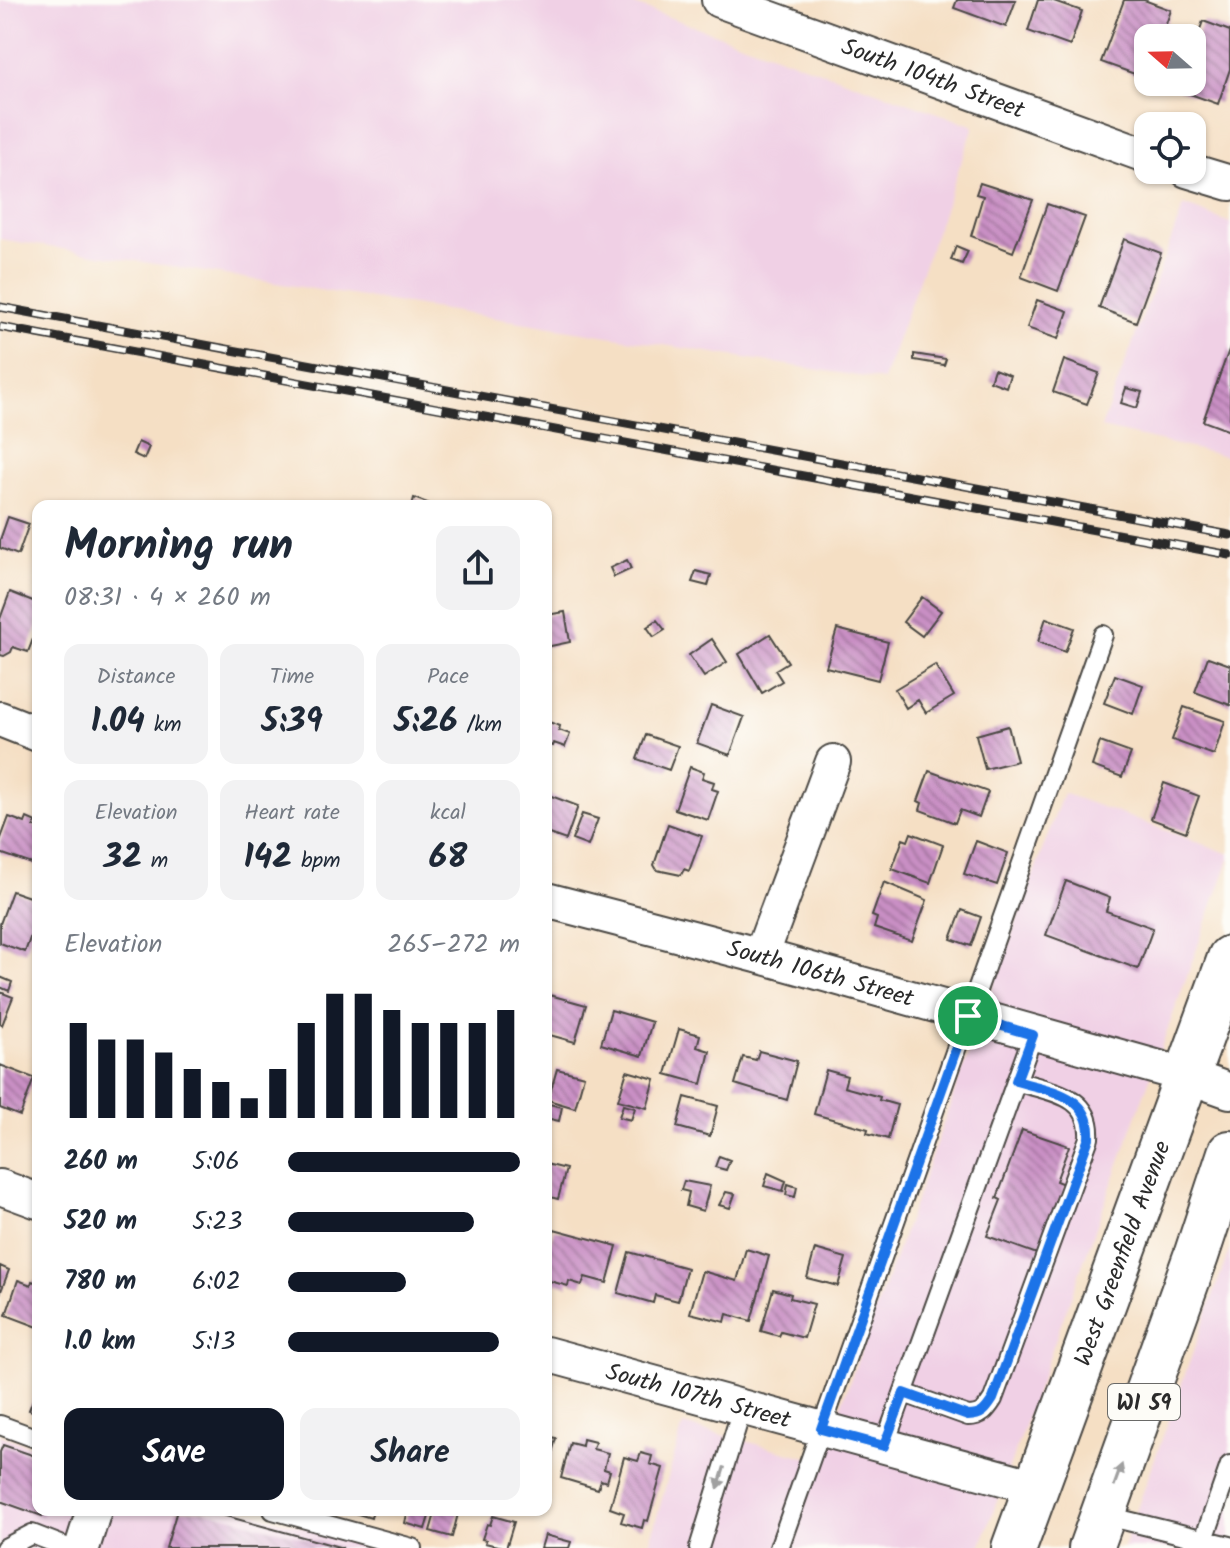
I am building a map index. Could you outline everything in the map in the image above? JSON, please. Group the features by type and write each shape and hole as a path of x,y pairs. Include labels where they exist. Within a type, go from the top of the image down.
{"main road":[{"name":"West Greenfield Avenue","path":"1014,1548 1230,958"},
{"name":"WI 59","path":"1097,1532 1209,1240 1230,1153"}],"street":[{"name":"South 104th Street","path":"719,0 1134,151"},
{"path":"1206,176 1230,183"},
{"path":"0,719 32,732"},
{"path":"761,956 833,762"},
{"name":"South 106th Street","path":"552,902 761,956 1033,1035 1188,1076 1230,1091"},
{"path":"0,1187 32,1199"},
{"name":"South 107th Street","path":"552,1356 1036,1487"},
{"path":"82,1548 92,1516"}],"lane":[{"path":"779,1548 1103,635"},
{"path":"884,1446 1033,1035"},
{"path":"904,1393 968,1416 978,1416 993,1399 1089,1138 1090,1125 1082,1106 1072,1099 1016,1081"},
{"path":"699,1548 742,1409"},
{"path":"0,1425 32,1437"},
{"path":"1202,1544 1230,1465"},
{"path":"295,1516 412,1548"},
{"path":"1097,1532 1230,1546"},
{"path":"5,1548 32,1534 68,1548"}],"shaded area":[{"path":"0,0 621,0 974,126 883,380 0,239"},
{"path":"1184,205 1230,223 1230,457 1101,428"},
{"path":"1063,793 1230,854 1230,857 980,1548 648,1548 683,1425 821,1461"},
{"path":"1230,1248 1230,1548 1123,1548 1173,1408"},
{"path":"0,1435 32,1447 32,1516 264,1516 381,1548 0,1548"}],"building":[{"path":"957,0 1016,0 1006,27 954,8"},
{"path":"1038,0 1051,0 1082,11 1070,46 1028,31"},
{"path":"1124,0 1144,0 1171,10 1166,24 1134,24 1134,74 1101,62"},
{"path":"1203,21 1230,31 1230,69 1218,104 1196,96 1206,96 1206,24 1202,24"},
{"path":"980,183 1033,200 1013,252 971,236 983,196 976,194"},
{"path":"1047,204 1085,217 1058,291 1021,277"},
{"path":"1124,239 1161,253 1136,322 1099,308"},
{"path":"956,246 968,251 962,264 951,260"},
{"path":"1037,300 1068,311 1058,339 1027,328"},
{"path":"1230,347 1230,431 1203,421"},
{"path":"914,354 946,359 944,365 914,360"},
{"path":"1064,360 1099,373 1087,404 1053,392"},
{"path":"994,369 1010,375 1006,387 990,381"},
{"path":"1126,388 1142,392 1137,408 1121,403"},
{"path":"138,442 149,447 144,459 133,454"},
{"path":"8,517 29,524 18,555 0,548"},
{"path":"627,560 631,569 614,577 610,568"},
{"path":"696,571 711,575 708,586 692,582"},
{"path":"10,592 32,601 32,642 28,652 13,647 11,652 0,655 0,619"},
{"path":"922,597 941,611 922,636 903,622"},
{"path":"565,612 570,642 552,646 552,614"},
{"path":"1046,618 1074,628 1065,652 1038,642"},
{"path":"657,620 665,630 654,637 647,627"},
{"path":"837,629 888,642 878,680 826,667"},
{"path":"770,634 788,662 775,670 782,681 762,693 739,654"},
{"path":"712,639 727,662 704,677 689,655"},
{"path":"1208,657 1230,665 1230,705 1195,692"},
{"path":"935,665 954,696 926,713 918,700 906,708 895,689"},
{"path":"1115,675 1143,685 1133,714 1104,703"},
{"path":"711,705 744,717 730,755 697,743"},
{"path":"1184,707 1225,721 1214,755 1172,740"},
{"path":"552,723 570,734 565,747 554,743 553,746"},
{"path":"1008,726 1017,761 985,769 976,735"},
{"path":"646,735 678,746 669,770 637,759"},
{"path":"1100,742 1131,753 1122,777 1092,766"},
{"path":"690,767 704,772 702,778 714,782 712,789 718,791 708,820 675,809"},
{"path":"929,771 988,792 979,817 960,810 955,823 920,810 922,803 918,801"},
{"path":"1164,783 1199,796 1186,832 1151,819"},
{"path":"552,796 578,806 566,840 552,835"},
{"path":"582,814 598,819 588,846 572,840"},
{"path":"9,817 25,823 27,818 32,820 32,864 0,853 0,841"},
{"path":"668,824 702,836 689,871 684,869 681,875 657,870 654,865"},
{"path":"911,833 943,845 930,883 892,869 903,839 908,841"},
{"path":"976,841 1008,853 997,885 964,874"},
{"path":"1066,881 1110,898 1106,911 1153,928 1138,969 1046,935"},
{"path":"884,882 927,900 912,941 874,928 877,918 872,916"},
{"path":"12,891 32,898 32,933 25,952 0,943 0,924"},
{"path":"962,910 981,917 971,946 951,939"},
{"path":"0,977 12,982 9,991 0,987"},
{"path":"0,992 13,997 2,1025 0,1024"},
{"path":"552,996 586,1005 575,1042 552,1036"},
{"path":"611,1010 652,1022 642,1056 601,1044"},
{"path":"679,1029 700,1035 697,1047 710,1051 702,1084 666,1074"},
{"path":"759,1051 797,1061 787,1100 735,1084 743,1057 756,1060"},
{"path":"0,1065 32,1077 20,1116 0,1108"},
{"path":"557,1069 584,1076 575,1108 552,1101"},
{"path":"826,1070 847,1076 844,1087 897,1105 888,1139 867,1133 868,1129 814,1114"},
{"path":"627,1071 655,1079 647,1108 618,1100"},
{"path":"685,1097 718,1106 710,1136 677,1127"},
{"path":"552,1105 562,1107 559,1121 552,1119"},
{"path":"623,1105 635,1108 631,1120 619,1117"},
{"path":"1022,1130 1069,1146 1056,1181 1066,1185 1037,1254 987,1236 1001,1200 997,1198"},
{"path":"719,1156 730,1160 726,1170 715,1167"},
{"path":"552,1166 566,1169 558,1199 552,1198"},
{"path":"768,1173 786,1181 783,1191 764,1186"},
{"path":"684,1181 710,1186 703,1211 686,1206 689,1192 681,1190"},
{"path":"788,1184 797,1187 795,1197 786,1195"},
{"path":"726,1192 735,1194 730,1208 719,1205"},
{"path":"554,1229 617,1246 607,1283 585,1277 582,1285 569,1281 568,1286 552,1282"},
{"path":"746,1249 769,1256 751,1321 727,1314 725,1322 690,1313 702,1271 737,1281"},
{"path":"815,1249 846,1258 838,1286 807,1278"},
{"path":"629,1252 687,1268 678,1301 655,1295 653,1303 618,1293"},
{"path":"0,1266 9,1270 0,1294"},
{"path":"18,1280 31,1285 32,1281 32,1325 6,1315"},
{"path":"773,1289 791,1294 790,1298 814,1304 804,1338 761,1331"},
{"path":"583,1439 595,1442 593,1449 608,1453 604,1469 610,1471 607,1482 601,1480 598,1489 561,1478 570,1443 582,1446"},
{"path":"3,1445 32,1455 32,1512 0,1501 0,1452"},
{"path":"641,1453 652,1456 650,1464 663,1468 648,1521 644,1520 642,1528 621,1522 624,1513 610,1508 624,1457 638,1461"},
{"path":"175,1516 226,1516 343,1548 166,1548"},
{"path":"407,1516 429,1516 425,1529 405,1523"},
{"path":"434,1516 457,1516 452,1537 430,1531"},
{"path":"493,1516 514,1522 506,1548 485,1543 486,1540 482,1539"},
{"path":"545,1535 571,1542 569,1548 541,1548"}],"railway":[{"path":"0,307 1230,535"},
{"path":"0,327 1230,555"}],"route":[{"path":"968,1016 1033,1035 1016,1081 1072,1099 1082,1106 1090,1125 1089,1138 993,1399 985,1410 978,1416 968,1416 904,1393 884,1446 821,1429 968,1016"}]}
